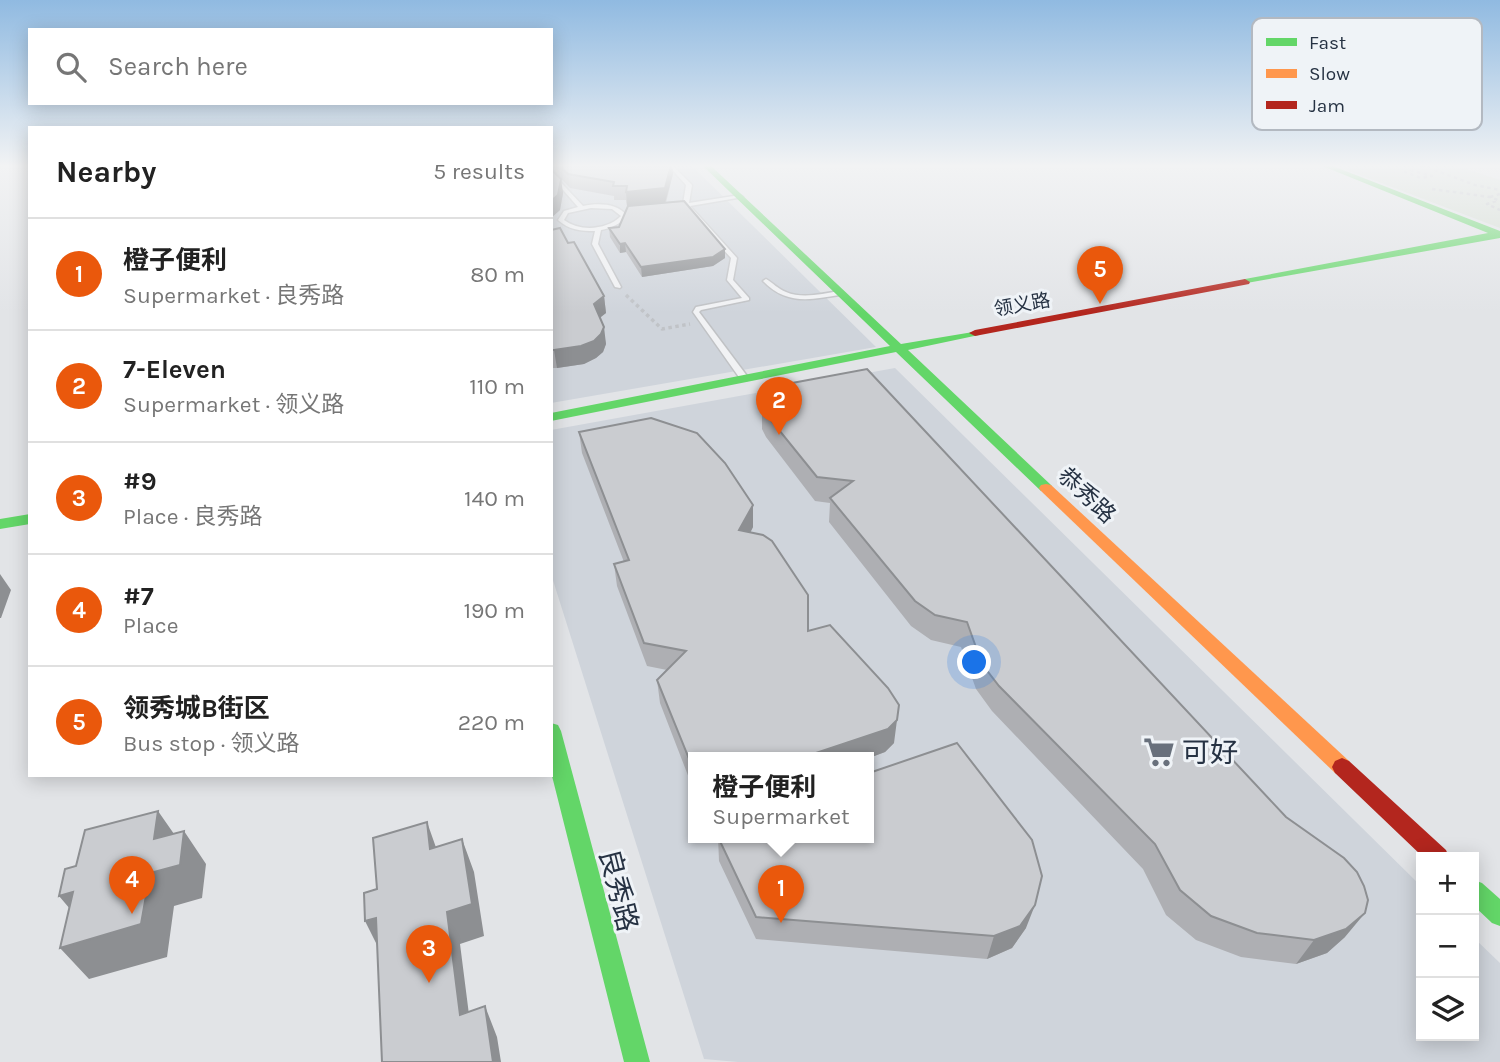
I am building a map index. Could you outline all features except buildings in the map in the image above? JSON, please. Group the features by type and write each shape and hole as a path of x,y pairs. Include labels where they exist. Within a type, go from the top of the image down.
{"street":[{"name":"恭秀路","path":"758,215 1433,852"},
{"path":"1450,215 1499,234"},
{"name":"领义路","path":"553,417 897,348 1499,234"},
{"path":"0,524 28,519"},
{"name":"良秀路","path":"553,739 636,1062"},
{"path":"1479,896 1500,915"}],"lane":[{"path":"564,215 561,220 569,226 599,228 622,220 623,215"},
{"path":"695,215 734,258 730,280 747,299 698,308 696,312 744,378"},
{"path":"599,228 595,244 618,287"},
{"path":"766,281 776,291 788,297 807,298 839,293"}],"path":[{"path":"618,287 662,329 703,322"}],"shaded area":[{"path":"553,215 741,215 876,347 553,403"},
{"path":"1465,215 1500,215 1500,228"},
{"path":"895,368 1416,881 1416,1041 1479,1041 1479,943 1500,963 1500,1062 738,1062 704,1059 553,580 553,430"}],"traffic: fast":[{"path":"758,215 1046,488"},
{"path":"1449,215 1500,235"},
{"path":"1245,282 1500,234"},
{"path":"553,417 975,333"},
{"path":"0,524 28,519"},
{"path":"553,739 637,1062"},
{"path":"1479,896 1500,915"}],"traffic: slow":[{"path":"1046,488 1342,767"}],"traffic: jam":[{"path":"975,333 1245,282"},
{"path":"1342,767 1433,852"}],"place":[{"name":"领秀城B街区","path":"1100,304"},
{"name":"7-Eleven","path":"779,435"},
{"name":"可好","path":"1159,752"},
{"name":"#7","path":"132,914"},
{"name":"橙子便利","path":"781,923"},
{"name":"#9","path":"429,983"}]}
